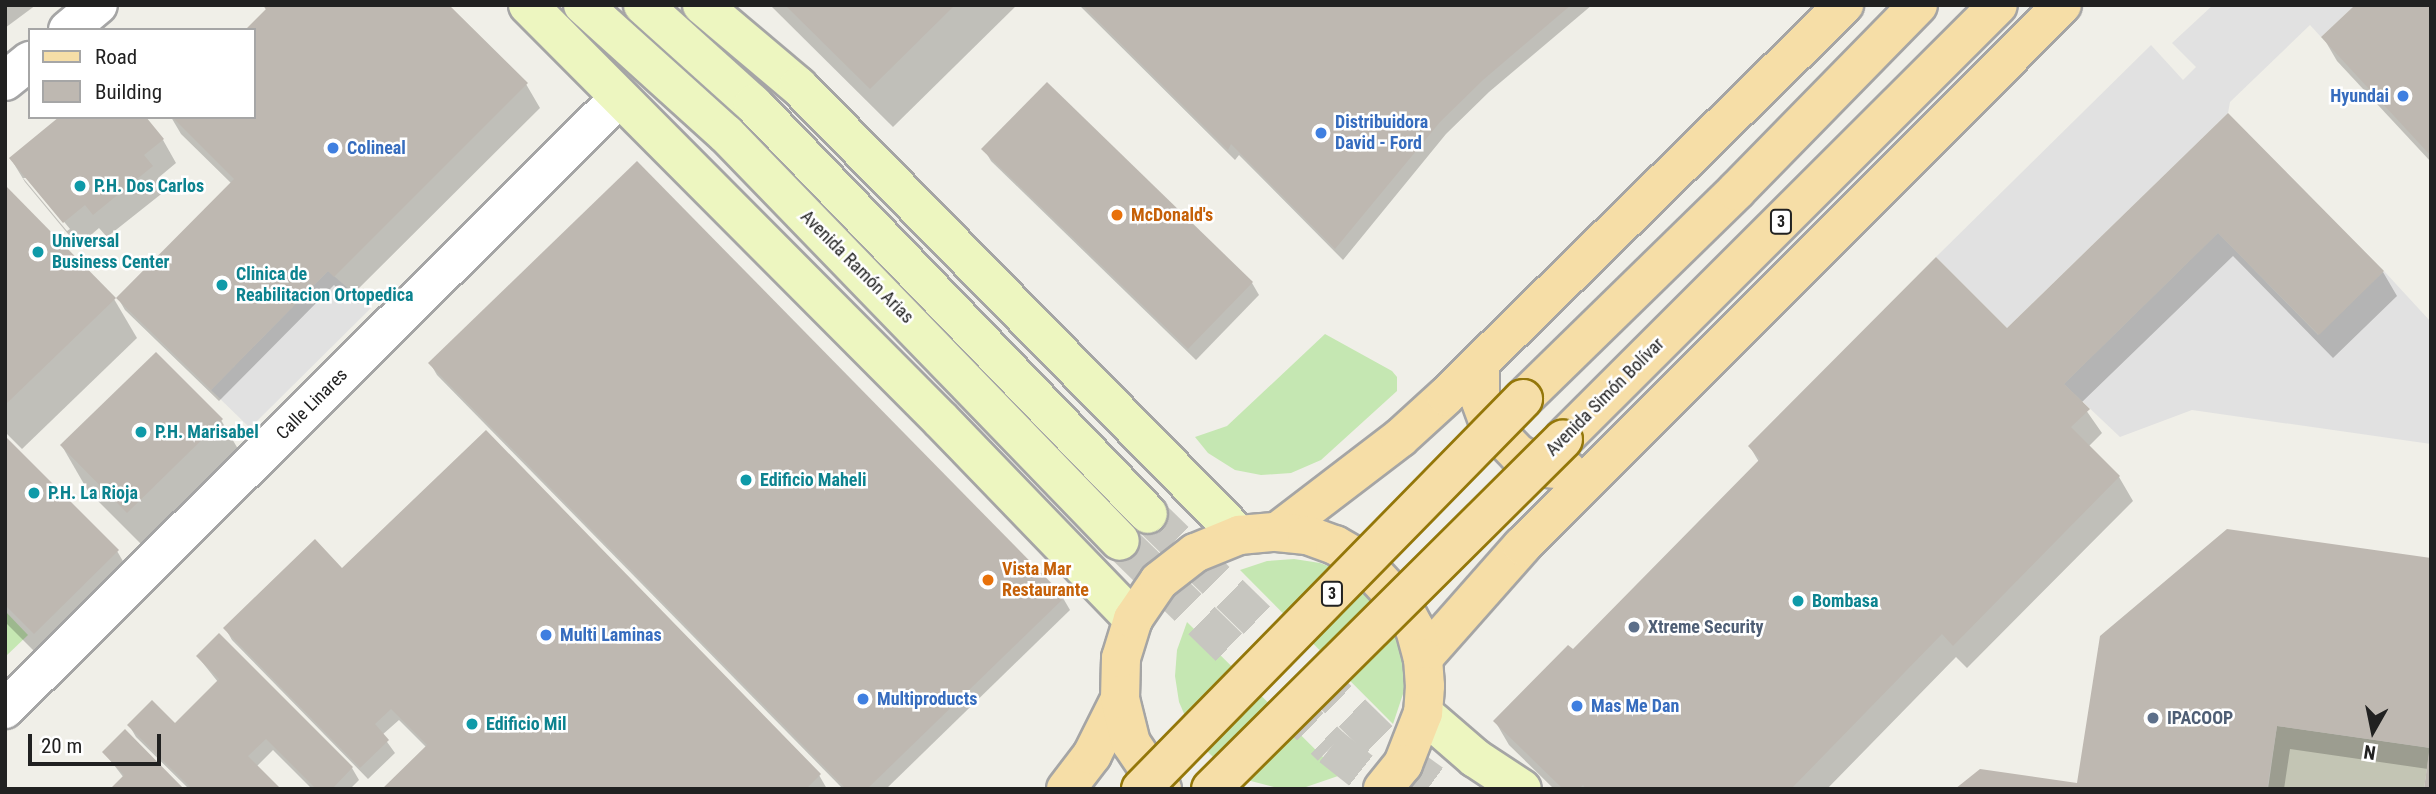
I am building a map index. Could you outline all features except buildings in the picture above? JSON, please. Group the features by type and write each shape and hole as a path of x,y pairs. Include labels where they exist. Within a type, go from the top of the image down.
{"main road":[{"path":"528,5 618,99 942,420 1133,619"},
{"name":"Avenida Ramón Arias","path":"583,5 726,134 1120,541"},
{"name":"Avenida Ramón Arias","path":"643,5 753,104 1148,514"},
{"path":"702,5 799,86 1239,535"},
{"path":"1277,532 1400,438 1480,364 1844,5"},
{"name":"3","path":"1141,789 1523,400 1736,191 1918,5"},
{"name":"Avenida Simón Bolívar","path":"1211,789 1998,5"},
{"path":"1423,657 1522,545 2062,5"},
{"path":"1480,364 1480,400 1489,424 1518,454 1547,468 1598,470"},
{"path":"1162,789 1131,743 1120,699 1121,658 1133,619 1159,581 1195,553 1239,535 1277,532 1307,535 1335,545 1361,560 1401,603 1415,629 1423,657 1423,713 1403,764 1383,789"},
{"path":"1066,789 1092,755 1120,699"},
{"path":"1423,713 1475,758 1522,789"}],"street":[{"path":"70,28 98,5"},
{"path":"5,81 28,63"},
{"name":"Calle Linares","path":"5,709 618,99"}],"shaded area":[{"path":"2213,5 2355,5 2321,37 2310,25 2230,102 2228,113 2007,328 1936,257 2151,45 2183,80 2196,67 2172,43"},
{"path":"2218,233 2318,335 2384,271 2431,322 2431,444 2192,410 2120,437 2064,384"},
{"path":"328,271 371,308 250,428 211,390"},
{"path":"2277,726 2430,748 2424,789 2268,789"}],"green space":[{"path":"1325,334 1392,371 1397,377 1397,391 1321,460 1291,473 1261,475 1235,470 1208,453 1195,437 1227,426"},
{"path":"1294,559 1320,563 1339,570 1381,604 1397,632 1404,664 1404,691 1393,724 1240,570 1267,561"},
{"path":"5,611 28,635 5,657"},
{"path":"1187,622 1341,775 1306,787 1278,788 1247,780 1219,763 1195,739 1179,702 1175,676 1177,650"}],"tunnel":[{"path":"1148,514 1401,761 1440,789"},
{"path":"1120,541 1331,747 1384,789"}],"place":[{"name":"Hyundai","path":"2403,96"},
{"name":"Distribuidora David - Ford","path":"1321,133"},
{"name":"Colineal","path":"333,148"},
{"name":"P.H. Dos Carlos","path":"80,186"},
{"name":"McDonald's","path":"1117,215"},
{"name":"Universal Business Center","path":"38,252"},
{"name":"Clinica de Reabilitacion Ortopedica","path":"222,285"},
{"name":"P.H. Marisabel","path":"141,432"},
{"name":"Edificio Maheli","path":"746,480"},
{"name":"P.H. La Rioja","path":"34,493"},
{"name":"Vista Mar Restaurante","path":"988,580"},
{"name":"Bombasa","path":"1798,601"},
{"name":"Xtreme Security","path":"1634,627"},
{"name":"Multi Laminas","path":"546,635"},
{"name":"Multiproducts","path":"863,699"},
{"name":"Mas Me Dan","path":"1577,706"},
{"name":"IPACOOP","path":"2153,718"},
{"name":"Edificio Mil","path":"472,724"}]}
